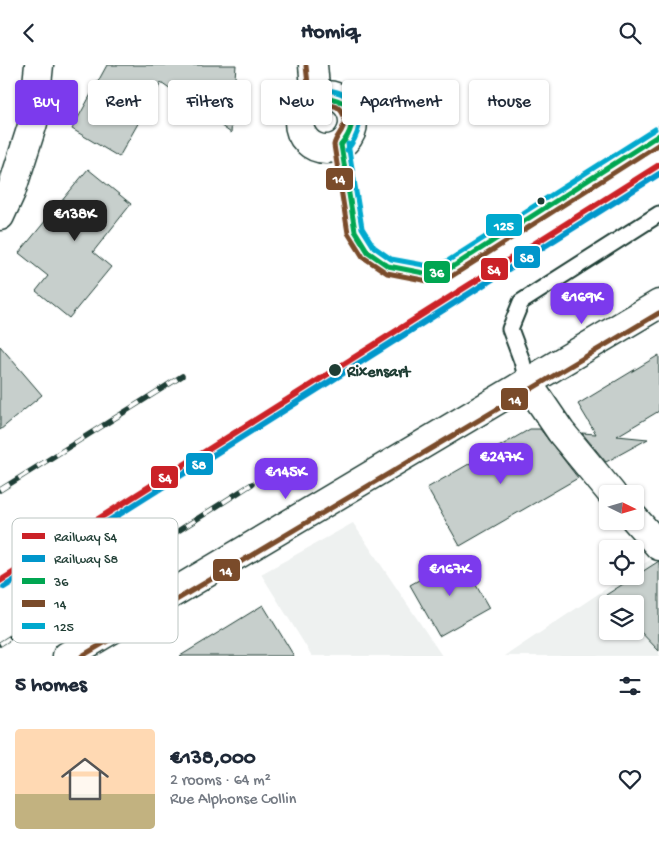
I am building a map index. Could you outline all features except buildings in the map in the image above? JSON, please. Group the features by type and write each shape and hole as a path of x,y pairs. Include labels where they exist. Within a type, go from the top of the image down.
{"street":[{"path":"0,216 11,192 33,123 39,65"},
{"path":"312,65 314,80"},
{"path":"300,125 302,135 315,147 324,149 341,145 348,139 352,132 352,114 342,100 332,96"},
{"path":"178,590 659,305"},
{"path":"527,382 561,432 605,485"},
{"path":"644,529 659,546"},
{"path":"67,656 89,643"}],"lane":[{"path":"341,145 355,231 368,252 388,266 429,274 449,269 659,135"},
{"path":"527,382 522,361 510,329 521,301 659,214"}],"shaded area":[{"path":"353,523 442,656 312,656 261,574"},
{"path":"650,560 659,570 659,656 505,656 612,585 644,585 644,564"}],"railway":[{"path":"0,490 182,376"},
{"path":"178,531 252,484"},
{"path":"0,644 12,636"}],"rail line":[{"name":"S4","path":"100,518 659,165"},
{"name":"S8","path":"113,518 659,174"},
{"name":"S4","path":"0,581 12,573"},
{"name":"S8","path":"4,587 12,582"}],"transit line":[{"name":"14","path":"306,66 310,102 315,105 334,106 342,112 345,119 334,145 348,233 363,257 387,273 428,281 452,276 659,144"},
{"name":"125","path":"332,92 341,93 350,99 356,107 359,116 359,127 355,138 347,150"},
{"name":"36","path":"332,99 345,104 350,110 352,118 348,135 341,145"},
{"name":"125","path":"348,144 362,228 374,247 391,259 429,266 446,262 655,129"},
{"name":"36","path":"341,145 355,231 368,252 388,266 429,274 449,269 659,135"},
{"name":"14","path":"178,599 659,313"},
{"name":"14","path":"82,656 104,643"}],"place":[{"name":"Rixensart","path":"335,370"}]}
